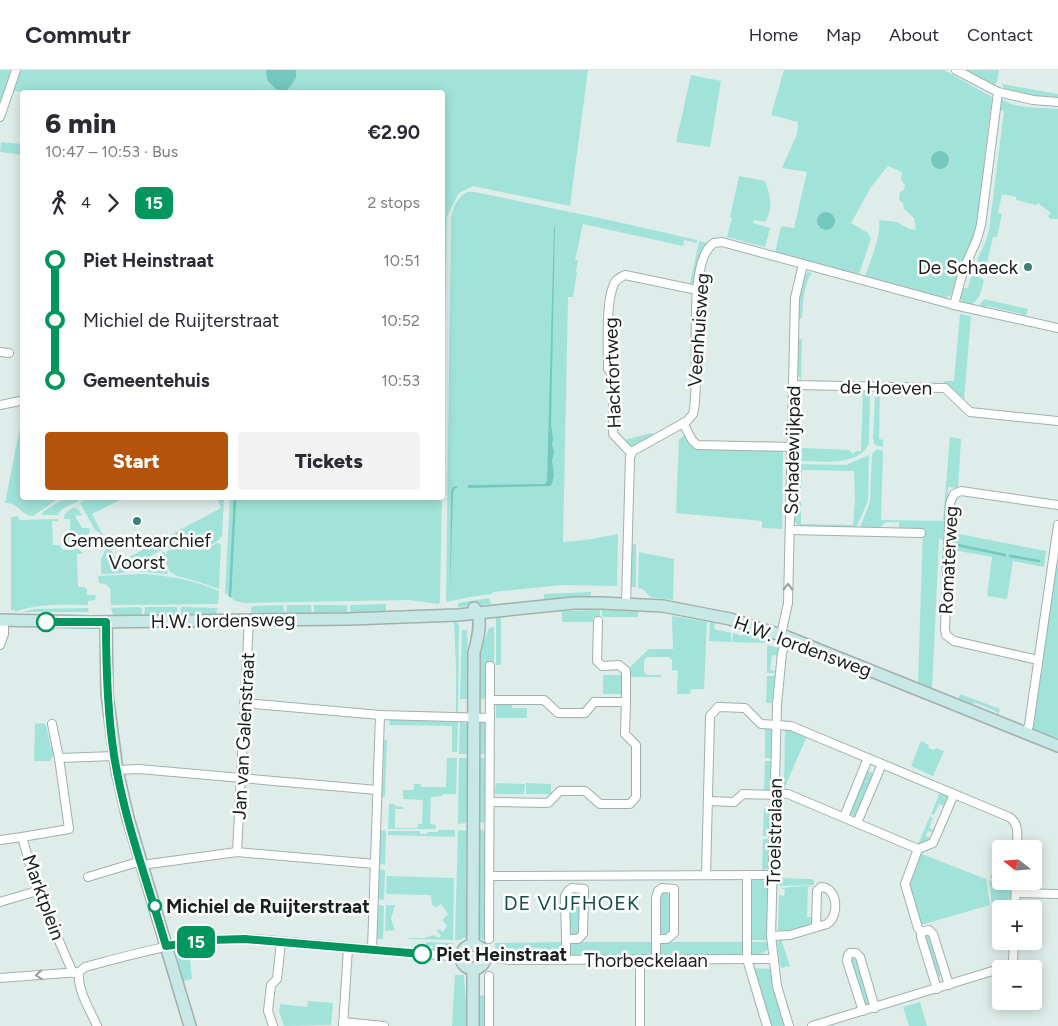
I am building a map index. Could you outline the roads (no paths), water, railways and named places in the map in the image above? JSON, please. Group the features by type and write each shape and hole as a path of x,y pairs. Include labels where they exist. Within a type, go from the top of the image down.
{"main road":[{"name":"H.W. Iordensweg","path":"2,623 419,616 474,612 497,606 535,607 581,603 663,606 709,614 749,624 784,636 1058,746"},
{"path":"473,945 474,654 471,639 474,612"},
{"path":"106,622 107,694 114,756 141,863 190,1026"},
{"path":"473,945 480,947 484,956 481,965 473,968 465,965 461,957 464,948 473,945"},
{"path":"473,968 473,1026"}],"street":[{"path":"0,117 16,70"},
{"path":"956,70 998,92 1033,100 1058,102"},
{"path":"954,305 963,271 977,239 981,224 998,92"},
{"name":"Veenhuisweg","path":"683,423 691,417 694,411 697,290 705,251 714,243 722,242 954,305 1058,328"},
{"name":"Schadewijkpad","path":"784,636 788,603 795,298 803,264"},
{"name":"Hackfortweg","path":"631,453 613,434 614,375 608,369 609,308 616,280 625,275 697,290"},
{"path":"0,352 9,353"},
{"name":"de Hoeven","path":"793,385 945,388 970,412 1058,421"},
{"path":"0,405 20,401"},
{"path":"626,604 629,461 631,453 636,448 683,423 692,440 697,445 792,446"},
{"name":"Romaterweg","path":"1038,660 952,640 946,635 950,503 954,494 961,491 1058,505"},
{"path":"1026,733 1029,725 1058,525"},
{"path":"790,530 921,533"},
{"name":"Jan van Galenstraat","path":"237,852 249,620"},
{"path":"490,802 548,803 560,791 586,791 600,804 630,804 636,797 636,745 626,734 626,671 619,666 602,666 598,661 598,621"},
{"path":"0,645 4,634 2,623"},
{"name":"Troelstralaan","path":"784,636 776,724 771,936 777,986 789,1026"},
{"path":"489,939 490,666"},
{"path":"490,700 544,700 558,713 585,713 594,702 626,702"},
{"path":"244,703 380,715 490,718"},
{"path":"706,875 710,716 718,707 745,708 761,724 792,726 1012,819 1017,829 1016,840"},
{"path":"372,950 380,715"},
{"path":"52,724 59,758 114,756"},
{"name":"Marktplein","path":"59,758 69,829 22,837 37,891 76,972 84,1001 97,1026"},
{"path":"844,817 868,758"},
{"path":"857,823 882,764"},
{"path":"117,770 139,769 377,790"},
{"path":"708,801 734,802 743,794 788,794 918,849 933,843 954,794"},
{"path":"474,827 490,827"},
{"path":"0,840 22,837"},
{"path":"918,849 905,884 937,989"},
{"path":"88,877 141,863 237,852 375,864"},
{"path":"566,939 578,939 584,934 584,875"},
{"path":"656,939 668,939 674,933 674,875"},
{"path":"747,875 747,959 767,1026"},
{"path":"490,876 773,875"},
{"path":"771,936 790,935 816,927 830,922 834,915 834,895 830,889 823,886 817,891 816,927"},
{"path":"566,960 566,893 572,888 584,889"},
{"path":"656,960 656,894 662,888 674,889"},
{"path":"0,902 37,891"},
{"path":"1016,900 1016,893 1058,894"},
{"path":"921,932 927,929 933,934 949,985"},
{"path":"0,978 76,972 85,967 166,946 234,939 461,957"},
{"path":"273,1026 268,1011 271,985 277,978 281,942"},
{"path":"348,948 343,1024 384,1026"},
{"path":"812,1026 1009,966 1013,961 1014,950"},
{"path":"863,1011 847,961 850,953 856,953 860,957 875,1008"},
{"name":"Thorbeckelaan","path":"484,956 510,960 773,959"},
{"path":"640,960 640,1026"},
{"path":"489,976 489,1026"},
{"path":"473,992 489,992"}],"waterway":[{"path":"230,596 235,500"},
{"path":"957,545 1005,555"},
{"path":"1010,556 1039,561"}],"place":[{"name":"De Schaeck","path":"1028,267"},
{"name":"Gemeentearchief Voorst","path":"137,521"},
{"name":"Michiel de Ruijterstraat","path":"155,906"},
{"name":"Piet Heinstraat","path":"422,954"}],"district":[{"name":"DE VIJFHOEK","path":"572,903"}]}
